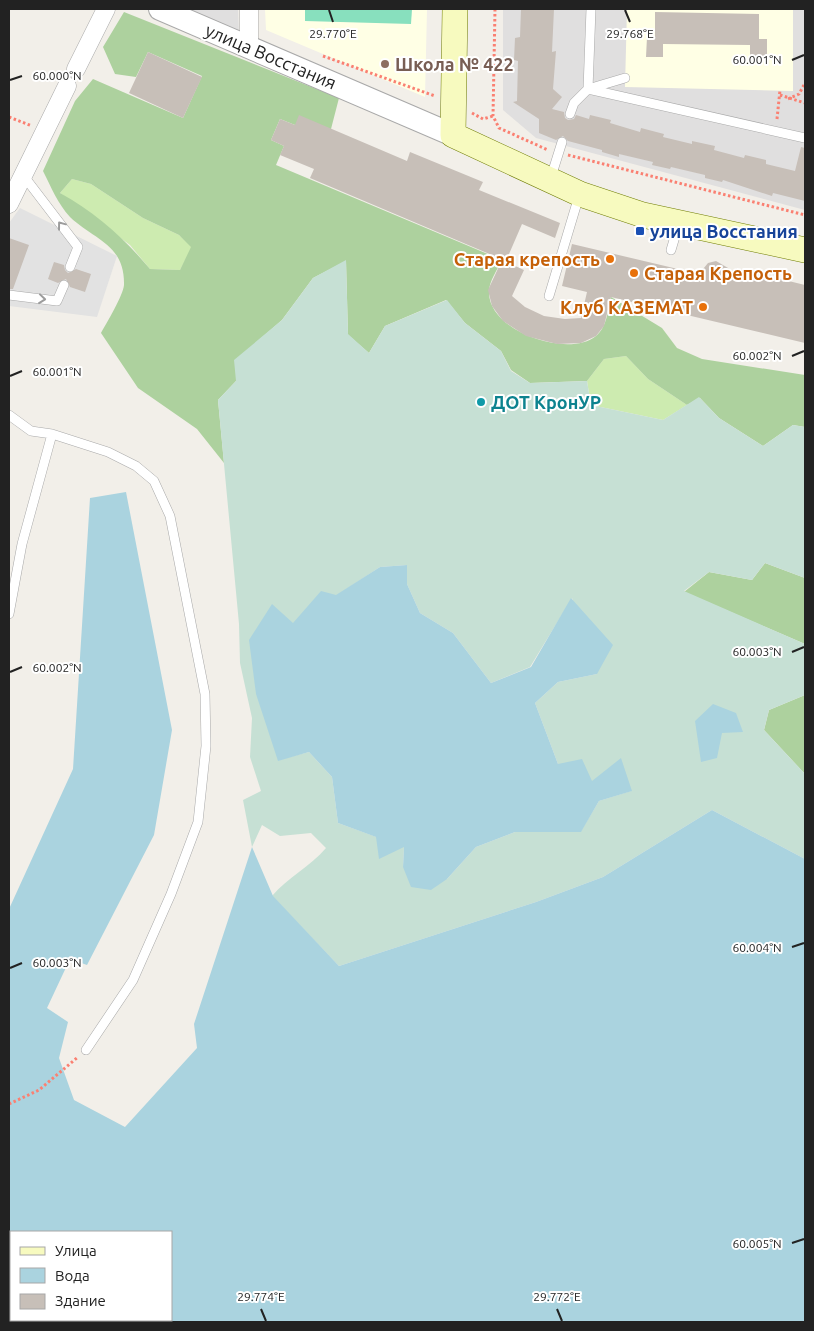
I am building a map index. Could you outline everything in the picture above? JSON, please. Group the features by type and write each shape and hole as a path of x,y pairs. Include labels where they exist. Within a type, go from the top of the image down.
{"main road":[{"path":"455,9 460,138"},
{"path":"460,138 470,9"},
{"name":"улица Восстания","path":"460,138 580,194 643,216 805,250"}],"street":[{"path":"9,204 106,9"},
{"name":"улица Восстания","path":"160,9 460,138"},
{"path":"248,9 249,46"}],"lane":[{"path":"588,89 591,9"},
{"path":"570,114 574,103 588,89 625,78"},
{"path":"588,89 805,138"},
{"path":"550,180 562,142"},
{"path":"23,175 78,247 70,267"},
{"path":"549,296 580,194"},
{"path":"671,250 679,223"},
{"path":"9,295 58,301 64,285"},
{"path":"9,415 30,431 52,434 108,452 136,466 154,481 170,516 205,694 206,746 198,822 171,894 133,980 86,1050"},
{"path":"9,614 22,544 52,434"}],"path":[{"path":"494,9 493,116 499,128 544,149 805,215"},
{"path":"314,53 434,96"},
{"path":"788,99 799,94 805,84"},
{"path":"776,127 780,90"},
{"path":"780,95 805,103"},
{"path":"9,117 40,129"},
{"path":"9,1104 39,1090 86,1050"}],"shaded area":[{"path":"177,9 238,9 239,34"},
{"name":"Школа № 422","path":"265,9 427,9 425,97 266,30"},
{"path":"503,9 805,9 805,210 536,138 503,110"},
{"path":"627,9 793,9 793,91 625,87"},
{"path":"20,208 117,256 97,317 9,306 9,223"},
{"path":"346,260 348,334 369,353 385,326 447,300 465,323 501,351 511,371 530,383 587,381 591,405 663,420 699,397 719,418 763,446 793,425 805,427 805,578 765,563 752,580 709,572 684,591 805,644 805,695 769,710 764,730 805,774 805,859 712,810 603,877 536,902 339,966 272,896 326,848 311,833 280,836 262,825 252,847 243,800 261,791 250,757 252,718 240,663 239,624 218,400 236,381 234,360 282,320 313,278","holes":["407,565 407,584 420,613 453,633 491,683 530,667 572,598 597,674 558,682 535,703 558,764 591,781 631,791 599,801 581,831 515,832 476,847 447,879 403,867 404,847 338,823 332,777 309,752 278,760 272,605 293,624 380,567"]}],"green space":[{"path":"305,9 412,9 411,24 305,21"},
{"path":"124,12 339,98 331,129 295,125 280,119 271,140 284,146 276,165 502,260 489,287 492,305 501,318 515,329 531,337 567,344 583,342 596,336 605,323 611,297 662,328 677,348 702,359 805,375 805,427 793,425 763,446 719,418 700,398 687,405 648,379 626,356 604,359 587,381 530,383 511,370 501,351 465,323 446,300 385,326 369,353 348,335 346,261 313,278 282,320 259,340 236,381 218,400 224,463 197,429 138,388 101,333 121,296 124,285 123,271 114,252 79,225 66,212 58,201 43,171 75,101 93,79 183,118 202,76 148,52 136,77 115,74 103,47","holes":["72,179 91,184 143,218 179,235 191,247 180,270 150,269 109,227 86,209 60,193"]},
{"path":"72,179 91,184 143,218 179,235 192,247 180,270 150,269 130,245 60,193"},
{"path":"626,356 648,379 687,405 663,420 591,405 587,381 604,359"},
{"path":"765,563 805,578 805,644 684,592 709,572 752,580"},
{"path":"805,695 805,774 764,730 769,710"}],"water":[{"path":"126,492 172,730 154,835 87,965 70,959 47,1008 68,1022 59,1058 74,1100 125,1127 197,1048 194,1024 252,847 273,896 339,966 536,902 603,877 712,810 805,859 805,1322 9,1322 9,909 73,769 90,498"},
{"path":"407,565 407,584 420,613 453,633 491,683 531,667 571,598 613,645 597,674 558,682 535,703 558,764 582,759 592,781 621,758 632,791 599,801 581,832 515,832 476,847 447,879 431,890 411,887 403,867 404,847 379,859 376,837 338,823 332,777 309,752 278,761 256,694 249,640 272,604 293,623 321,591 336,595 380,567"},
{"path":"713,704 736,713 743,732 722,733 717,758 701,762 695,721"}],"building":[{"path":"521,9 554,9 552,52 556,51 553,89 562,97 552,109 564,112 565,118 568,120 574,119 576,115 589,119 590,115 611,120 610,123 640,132 641,128 664,134 663,137 692,144 692,141 715,146 714,150 744,158 745,155 766,160 766,164 795,171 801,147 805,148 805,201 773,193 772,196 723,180 722,182 705,178 705,175 671,167 670,169 652,165 653,162 619,154 619,157 602,152 602,150 568,141 563,136 556,140 539,133 539,119 513,102 517,101 518,61 514,60 515,38 520,37"},
{"path":"655,12 759,14 759,39 767,39 767,59 750,59 750,45 663,44 663,57 646,57 647,37 655,37"},
{"path":"148,52 202,77 183,118 129,93"},
{"path":"299,115 407,161 410,152 483,182 479,190 560,223 555,238 522,224 506,261 310,178 314,169 280,155 284,146 271,140 280,119 295,125"},
{"path":"9,238 29,245 13,289 9,289"},
{"path":"572,244 699,274 708,263 716,261 735,272 736,268 805,285 805,343 611,297 604,326 596,336 581,343 557,344 526,336 503,321 492,306 488,290 502,260 524,270 512,296 525,307 544,316 565,319 581,318 587,292 562,286"},
{"path":"54,262 64,265 68,273 76,269 91,274 85,292 70,287 66,279 58,283 48,279"}],"place":[{"name":"Школа № 422","path":"385,64"},
{"name":"улица Восстания","path":"640,231"},
{"name":"Старая крепость","path":"610,259"},
{"name":"Старая Крепость","path":"634,273"},
{"name":"Клуб КАЗЕМАТ","path":"703,307"},
{"name":"ДОТ КронУР","path":"481,402"}]}
